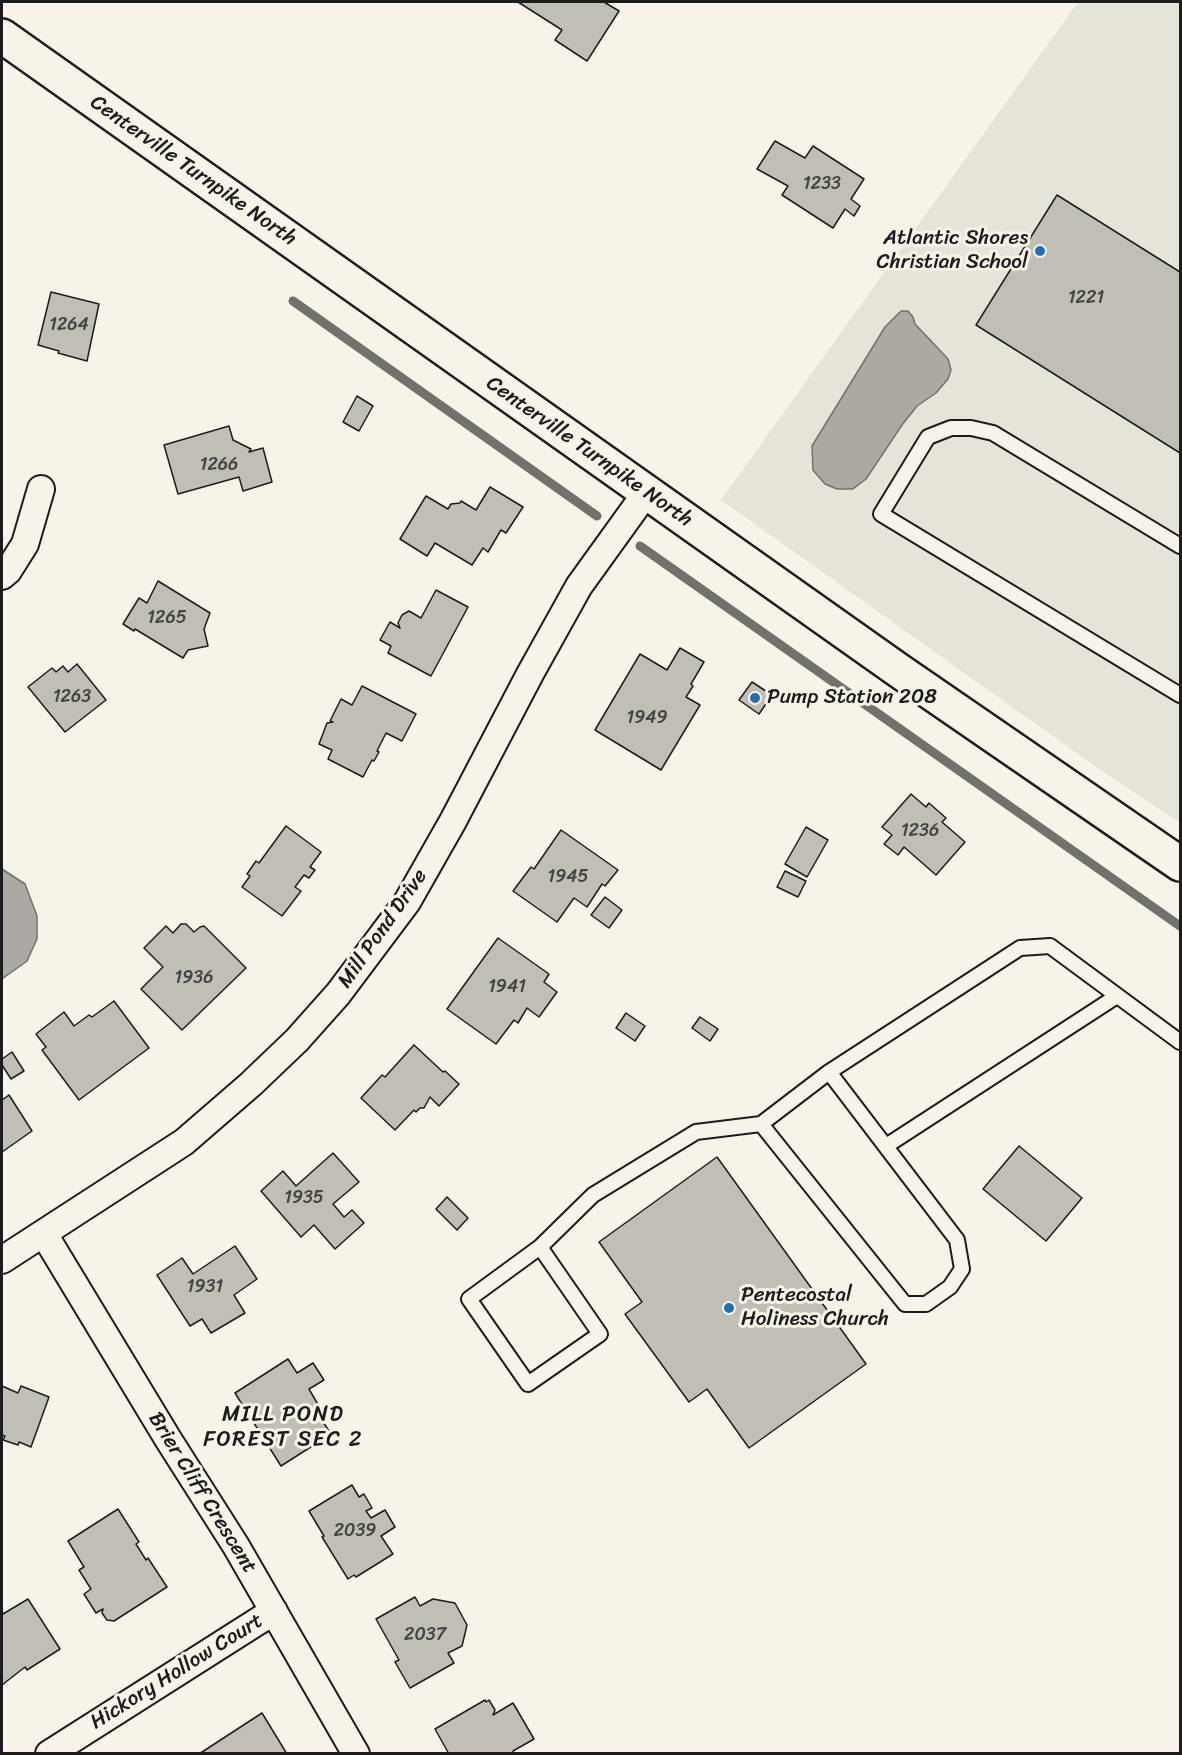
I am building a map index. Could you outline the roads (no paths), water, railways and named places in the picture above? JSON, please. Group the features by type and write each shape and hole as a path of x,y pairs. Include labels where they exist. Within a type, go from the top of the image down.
{"main road":[{"name":"Centerville Turnpike North","path":"2,36 646,493 1180,864"}],"street":[{"path":"2,576 26,544 41,489"},
{"name":"Mill Pond Drive","path":"2,1260 184,1142 290,1047 338,994 407,902 579,586 646,493"},
{"name":"Brier Cliff Crescent","path":"44,1234 274,1611 356,1754"},
{"name":"Hickory Hollow Court","path":"49,1754 274,1611"}],"lane":[{"path":"1180,546 993,434 971,428 951,428 928,437 881,514 1180,695"},
{"path":"540,1247 600,1334 528,1384 469,1299 540,1247 593,1195 696,1132 760,1124 829,1071 1020,948 1050,946 1180,1042"},
{"path":"886,1146 1117,996"},
{"path":"760,1124 905,1304 926,1304 950,1287 962,1269 957,1240 829,1071"}],"waterway":[{"path":"293,301 597,516"},
{"path":"640,546 1180,926"}],"place":[{"name":"Atlantic Shores Christian School","path":"1040,251"},
{"name":"Pump Station 208","path":"755,698"},
{"name":"Pentecostal Holiness Church","path":"729,1308"}],"district":[{"name":"MILL POND FOREST SEC 2","path":"283,1428"}]}
